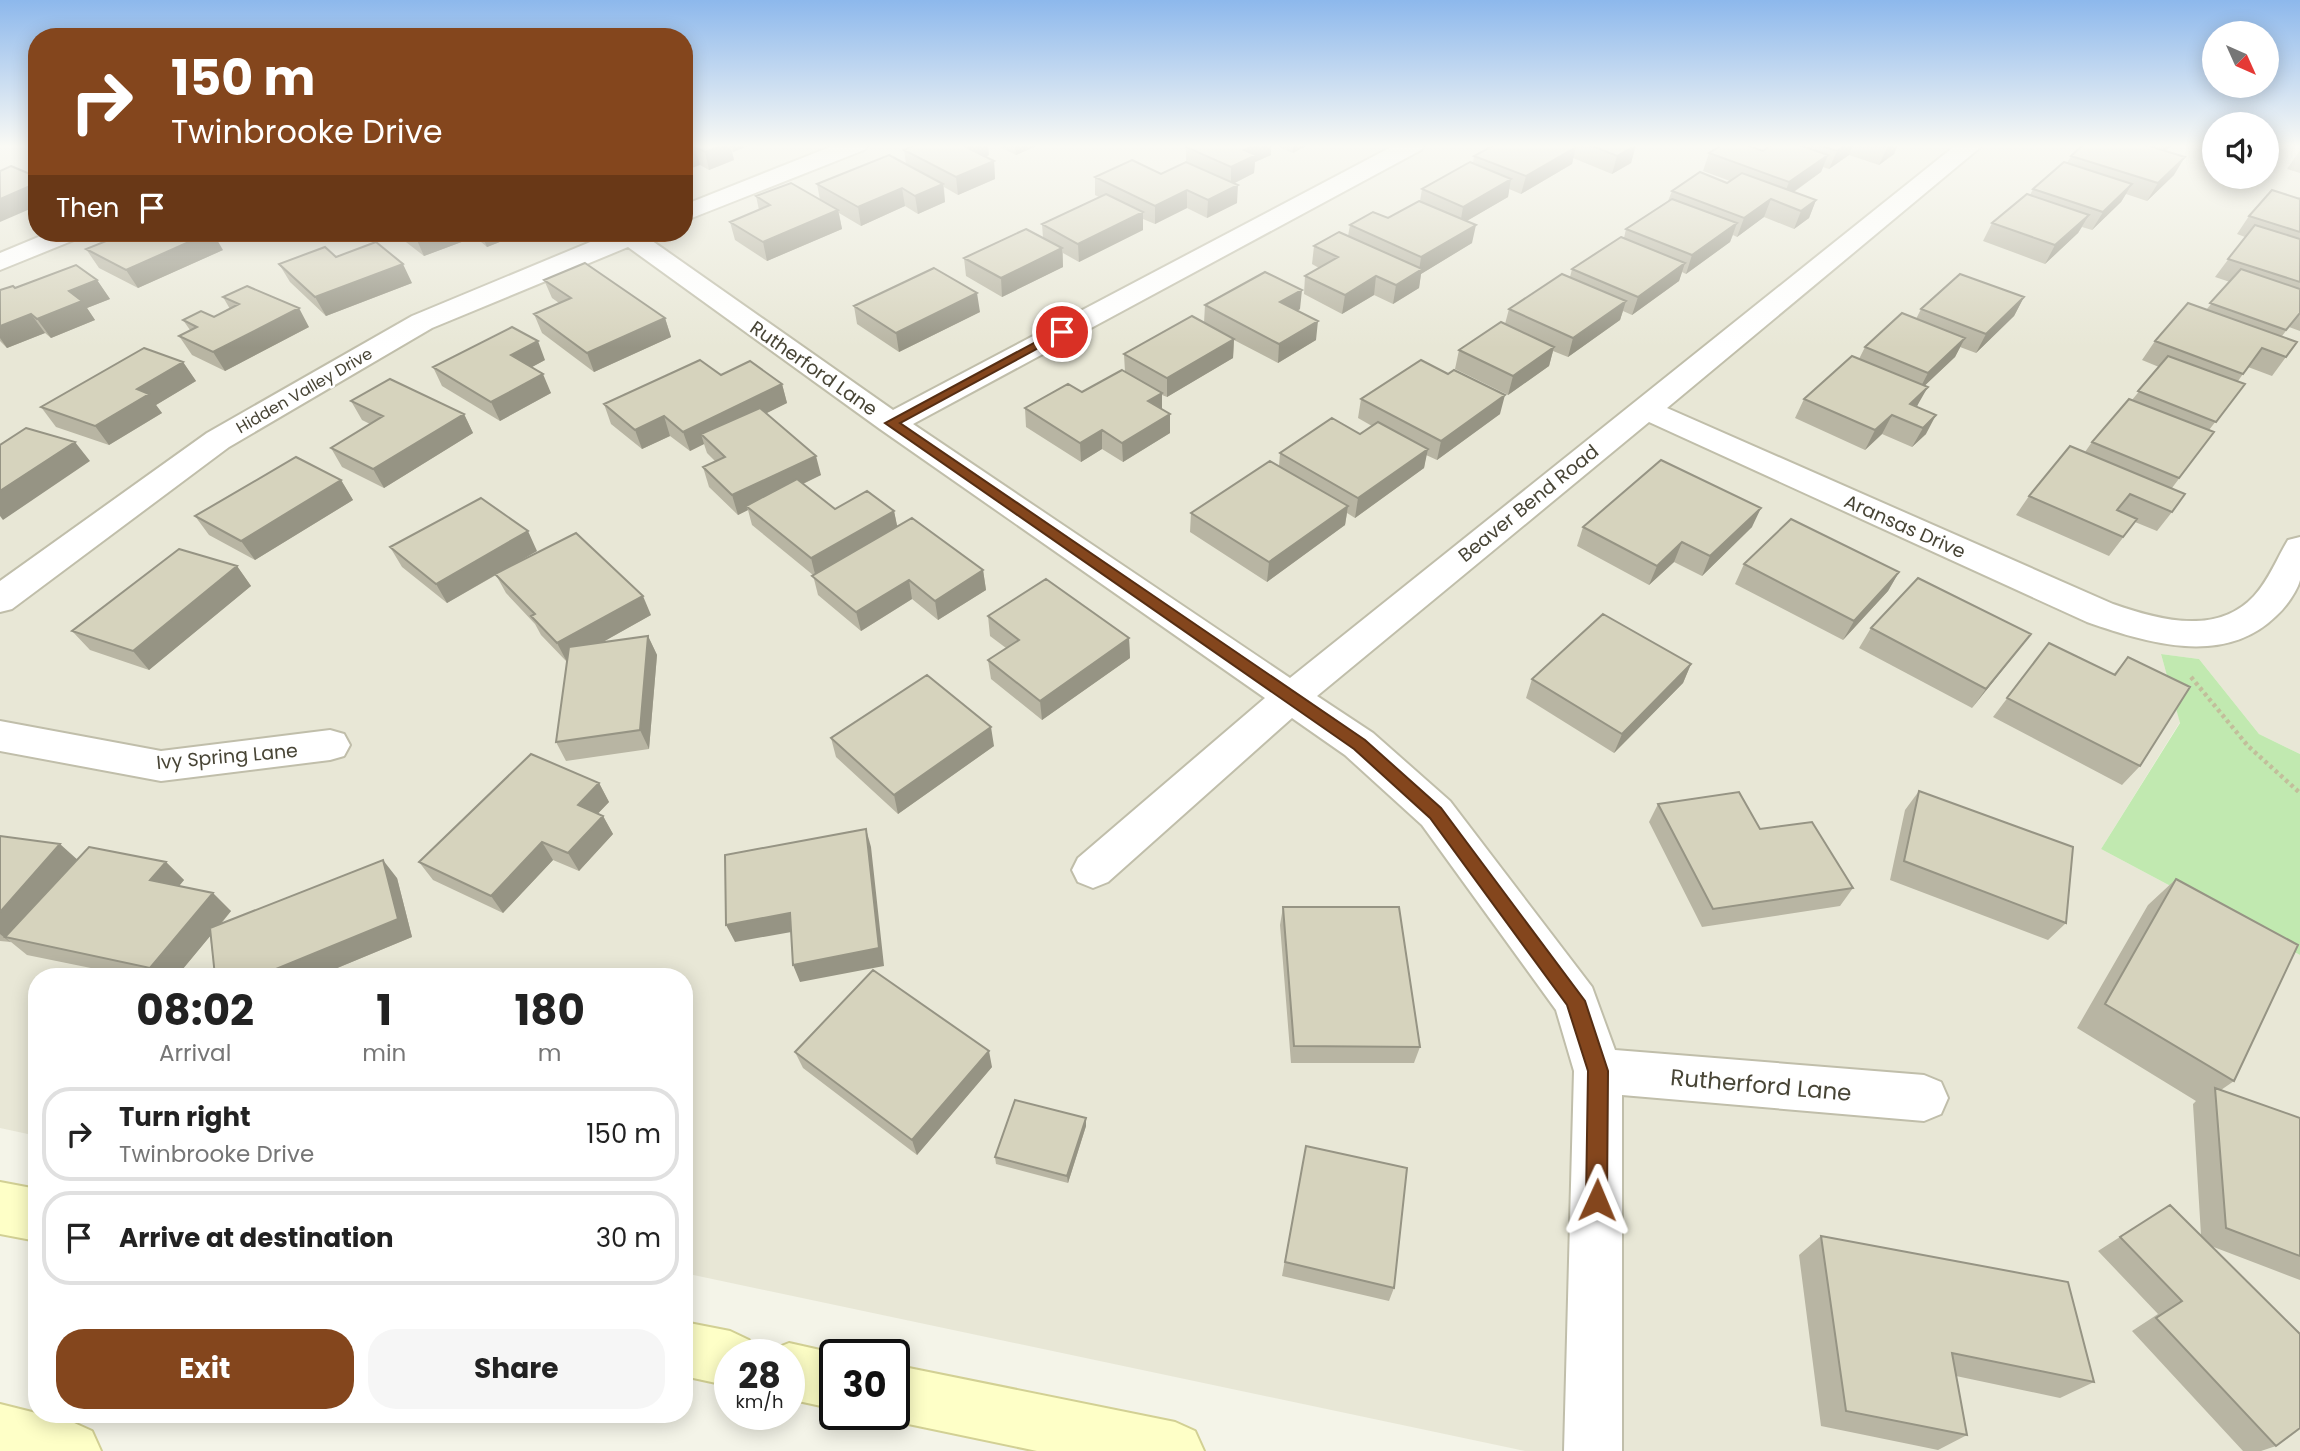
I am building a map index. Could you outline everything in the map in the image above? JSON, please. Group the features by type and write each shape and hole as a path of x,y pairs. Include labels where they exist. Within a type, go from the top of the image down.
{"main road":[{"path":"0,1208 28,1213"},
{"path":"693,1351 714,1356"},
{"path":"910,1396 1175,1451"},
{"path":"0,1433 72,1451"}],"street":[{"path":"891,423 1286,213"},
{"name":"Beaver Bend Road","path":"1093,870 1291,697 1887,213"},
{"path":"0,262 48,242"},
{"name":"Hidden Valley Drive","path":"0,600 23,580 218,440 410,329 612,242"},
{"name":"Rutherford Lane","path":"642,242 891,423 1359,744 1436,813 1576,1001 1598,1071 1593,1451"},
{"name":"Aransas Drive","path":"1645,409 2100,613 2138,626 2169,632 2217,632 2240,626 2266,605 2300,548"},
{"name":"Ivy Spring Lane","path":"0,736 161,766 330,746"},
{"name":"Rutherford Lane","path":"1598,1071 1924,1098"}],"path":[{"path":"2169,632 2193,682 2248,747 2300,793"}],"shaded area":[{"path":"0,213 28,213 28,242 693,242 693,213 2300,213 2300,754 2259,734 2199,659 2161,654 2180,722 2101,849 2300,955 2300,1451 1525,1451 693,1275 693,968 28,968 28,1134 0,1128"}],"green space":[{"path":"2161,654 2199,659 2259,734 2300,754 2300,955 2101,849 2180,723"}],"building":[{"path":"752,213 832,213 763,242 730,222"},
{"path":"1066,213 1142,213 1078,244 1042,224"},
{"path":"1372,213 1388,218 1398,213 1447,213 1476,225 1421,257 1350,225"},
{"path":"1651,213 1709,213 1737,223 1692,255 1626,229"},
{"path":"1730,213 1752,213 1744,218"},
{"path":"2004,213 2082,213 2089,215 2055,245 1992,223"},
{"path":"2252,213 2300,213 2300,232 2249,216"},
{"path":"2255,225 2300,239 2300,282 2228,259"},
{"path":"1026,229 1062,248 1001,278 964,258"},
{"path":"1339,232 1422,269 1396,285 1376,276 1345,295 1305,276 1338,257 1314,246"},
{"path":"1621,237 1685,263 1638,297 1572,269"},
{"path":"104,242 189,242 126,270 86,249"},
{"path":"376,242 403,264 315,297 279,264 325,247 336,257"},
{"path":"585,263 665,318 587,353 534,314 571,298 544,280"},
{"path":"76,265 97,280 69,291 82,301 37,319 31,314 0,326 0,290 13,286 15,288"},
{"path":"934,268 977,293 896,333 854,306"},
{"path":"2241,269 2300,289 2300,313 2286,330 2210,303"},
{"path":"1265,272 1302,290 1280,302 1318,321 1279,344 1205,305"},
{"path":"1562,274 1626,301 1573,338 1509,309"},
{"path":"1960,274 2024,297 1986,334 1921,309"},
{"path":"247,286 299,308 213,352 179,336 197,327 183,320 201,311 214,317 239,304 223,297"},
{"path":"2188,303 2297,342 2286,357 2262,348 2243,374 2155,341"},
{"path":"1902,313 1965,338 1928,373 1865,347"},
{"path":"1192,316 1234,339 1167,378 1124,354"},
{"path":"1501,322 1554,347 1513,376 1459,350"},
{"path":"512,327 538,341 511,355 543,374 491,402 433,367"},
{"path":"144,348 183,362 137,389 149,394 95,426 41,407"},
{"path":"1852,356 1928,387 1910,404 1936,415 1923,428 1892,415 1875,430 1804,399"},
{"path":"2168,356 2245,384 2216,422 2138,391"},
{"path":"700,360 721,375 750,361 782,384 683,432 664,416 635,430 604,404"},
{"path":"1421,360 1448,374 1454,370 1505,395 1441,441 1361,399"},
{"path":"1122,370 1162,393 1148,401 1170,414 1122,443 1102,430 1080,443 1025,408 1068,384 1082,392"},
{"path":"390,379 464,414 373,469 331,448 383,416 351,401"},
{"path":"2129,399 2214,432 2179,478 2092,442"},
{"path":"760,408 816,456 732,495 703,467 725,457 701,434"},
{"path":"1332,418 1360,434 1378,422 1428,449 1358,498 1280,453"},
{"path":"26,428 75,442 0,491 0,445"},
{"path":"2070,446 2185,494 2172,512 2130,494 2117,510 2137,519 2123,537 2029,496"},
{"path":"296,457 341,480 241,541 195,516"},
{"path":"1661,460 1761,508 1710,556 1682,542 1657,566 1583,527"},
{"path":"1270,461 1348,506 1269,562 1191,513"},
{"path":"797,479 835,509 867,491 894,511 811,558 746,506"},
{"path":"481,498 528,531 436,584 390,547"},
{"path":"912,518 983,570 935,601 909,580 856,612 812,576"},
{"path":"1791,519 1899,572 1854,621 1744,564"},
{"path":"576,533 643,596 557,643 531,616 535,614 495,574"},
{"path":"179,549 237,566 133,651 72,631"},
{"path":"1918,578 2031,634 1986,689 1871,628"},
{"path":"1046,579 1129,638 1040,701 988,660 1019,640 988,616"},
{"path":"1603,614 1691,664 1622,734 1532,679"},
{"path":"648,636 640,730 556,742 569,647"},
{"path":"2049,643 2115,675 2128,657 2190,687 2140,766 2007,698"},
{"path":"927,675 991,727 894,795 831,738"},
{"path":"531,754 599,783 578,805 603,816 568,853 542,842 491,896 419,862"},
{"path":"1919,791 2073,847 2066,923 1904,861"},
{"path":"1739,792 1760,829 1812,822 1853,888 1713,909 1658,804"},
{"path":"866,829 879,948 793,965 790,913 726,925 725,855"},
{"path":"0,836 60,844 0,912"},
{"path":"89,847 166,862 150,880 213,893 150,968 5,937"},
{"path":"383,860 398,919 279,968 214,968 210,928"},
{"path":"2176,879 2298,945 2234,1081 2105,1004"},
{"path":"1283,907 1399,907 1420,1047 1294,1046"},
{"path":"873,970 989,1051 912,1140 795,1052"},
{"path":"2215,1088 2300,1118 2300,1256 2226,1228"},
{"path":"1015,1100 1086,1118 1067,1176 995,1157"},
{"path":"1306,1146 1407,1168 1394,1288 1285,1262"},
{"path":"2170,1205 2300,1334 2300,1428 2276,1446 2156,1318 2182,1301 2120,1237"},
{"path":"1821,1236 2068,1282 2094,1382 1952,1353 1967,1435 1846,1411"}],"route":[{"path":"1062,332 891,423 1359,744 1436,813 1576,1001 1598,1071 1597,1200"}]}
